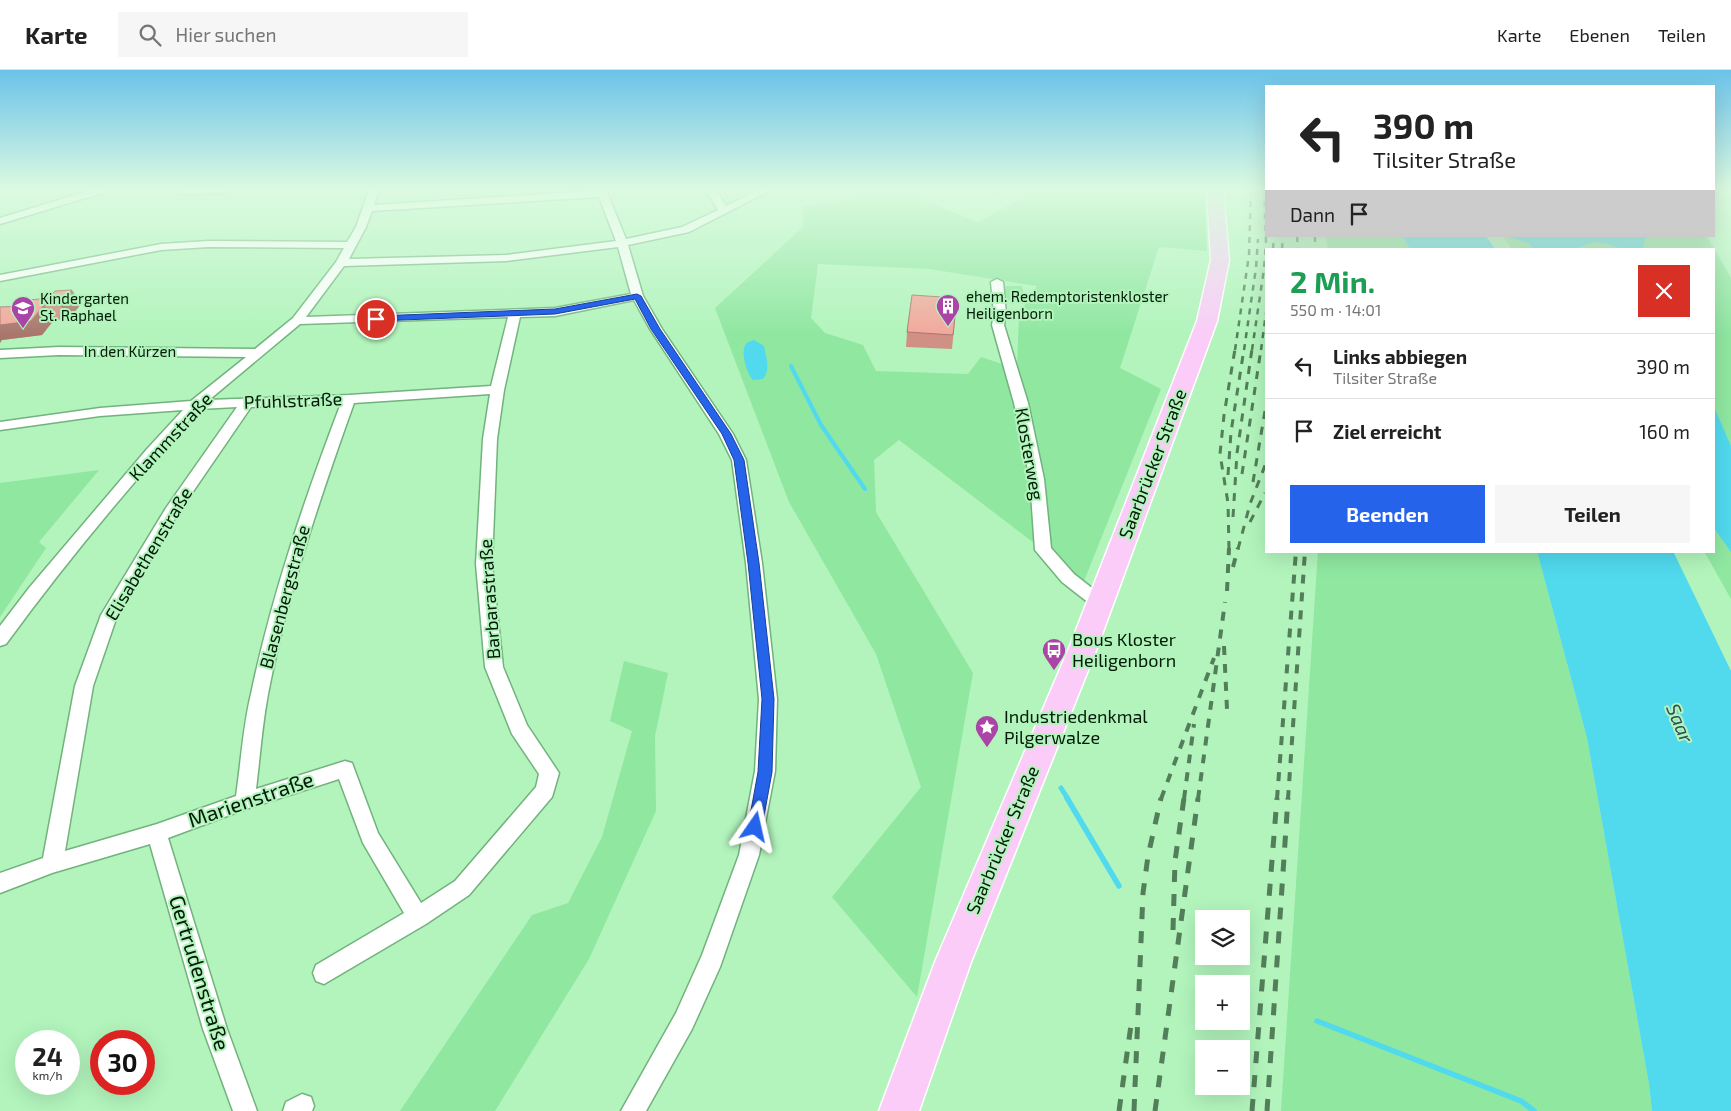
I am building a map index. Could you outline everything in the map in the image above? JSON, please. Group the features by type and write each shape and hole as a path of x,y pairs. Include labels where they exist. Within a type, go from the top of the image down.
{"main road":[{"name":"Saarbrücker Straße","path":"899,1111 960,944 1100,603 1207,321 1216,288 1220,260 1220,239"}],"street":[{"name":"Klammstraße","path":"0,639 34,592 152,452 195,405 297,321 341,264 354,239"},
{"path":"620,239 637,296 656,329 726,434 739,460 754,563 768,699 765,772 749,855 712,959 684,1021 633,1111"},
{"path":"341,264 506,258 643,239"},
{"path":"0,278 161,247 208,244 351,245"},
{"name":"Klosterweg","path":"997,282 1000,314 998,325 1021,403 1037,479 1043,550 1068,578 1100,603"},
{"path":"297,321 555,312 637,296"},
{"name":"Barbarastraße","path":"324,972 418,917 462,888 545,791 549,773 519,729 494,668 484,564 490,438 497,390 514,314"},
{"name":"In den Kürzen","path":"2,356 59,351 260,353"},
{"name":"Pfuhlstraße","path":"0,426 100,412 195,405 349,399 497,390"},
{"name":"Blasenbergstraße","path":"245,801 259,696 282,603 303,526 349,399"},
{"name":"Elisabethenstraße","path":"52,864 84,686 109,615 171,512 246,403"},
{"name":"Marienstraße","path":"0,883 52,864 157,833 245,801 345,769 370,837 418,917"},
{"name":"Gertrudenstraße","path":"157,833 215,1029 245,1111"}],"green space":[{"path":"790,239 1206,239 1207,251 1159,247 1120,368 1161,389 1084,581 899,440 874,460 876,512 973,673 917,997 832,897 921,787 876,654 789,502 715,308","holes":["818,264 929,269 1037,286 1019,314 1017,369 981,357 968,374 876,371 863,345 825,333 811,318"]},
{"path":"1326,239 1404,239 1409,248 1328,248"},
{"path":"1505,239 1708,239 1714,248 1511,248"},
{"path":"1715,250 1731,278 1731,599 1705,553 1715,553"},
{"path":"1001,286 1022,286 1025,300 1004,300"},
{"path":"99,470 39,542 46,548 0,617 0,483"},
{"path":"1318,553 1538,553 1587,738 1649,1084 1652,1111 1281,1111"},
{"path":"624,661 668,673 655,736 656,811 589,959 495,1111 400,1111 532,915 568,903 602,837 632,731 610,721"}],"water":[{"path":"1404,239 1488,239 1494,248 1409,248"},
{"path":"1513,239 1645,239 1643,248 1618,248 1605,243 1593,242 1578,248 1532,248 1529,243"},
{"path":"754,340 764,346 767,359 767,371 763,379 753,380 748,373 745,362 745,346 748,342"},
{"path":"1715,409 1731,446 1731,552 1715,529"},
{"name":"Saar","path":"1538,553 1674,553 1731,671 1731,1111 1652,1111 1649,1084 1587,738"}],"building":[{"path":"72,290 59,304 44,305 31,321 0,325 0,307 24,306 29,300 49,298 55,291"},
{"path":"912,295 957,298 953,335 907,332"}],"waterway":[{"path":"791,366 821,425 865,489"},
{"path":"1061,788 1068,799"},
{"path":"1067,798 1119,886"},
{"path":"1317,1021 1521,1101 1534,1111"}],"railway":[{"path":"1235,350 1249,255 1250,239"},
{"path":"1244,350 1256,268 1258,239"},
{"path":"1266,239 1266,248"},
{"path":"1273,248 1274,239"},
{"path":"1282,248 1283,239"},
{"path":"1297,239 1298,248"},
{"path":"1315,239 1315,248"},
{"path":"1252,350 1265,255"},
{"path":"1261,350 1265,320"},
{"path":"1229,548 1228,503 1220,454 1224,415 1235,349"},
{"path":"1228,475 1231,432 1244,349"},
{"path":"1233,517 1237,453 1252,349"},
{"path":"1242,474 1261,349"},
{"path":"1253,482 1265,411"},
{"path":"1238,549 1250,504 1265,466"},
{"path":"1250,522 1265,493"},
{"path":"1227,591 1229,548"},
{"path":"1233,567 1238,548"},
{"path":"1277,799 1296,553"},
{"path":"1288,799 1305,553"},
{"path":"1198,799 1225,602"},
{"path":"1224,646 1227,709"},
{"path":"1161,799 1214,658"},
{"path":"1184,799 1194,724"},
{"path":"1134,1111 1143,893 1148,856 1161,798"},
{"path":"1173,930 1175,861 1184,798"},
{"path":"1155,1111 1198,798"},
{"path":"1252,1111 1277,798"},
{"path":"1267,1111 1288,798"},
{"path":"1119,1111 1132,1018"}],"place":[{"name":"ehem. Redemptoristenkloster Heiligenborn","path":"948,327"},
{"name":"Kindergarten St. Raphael","path":"23,329"},
{"name":"Bous Kloster Heiligenborn","path":"1054,671"},
{"name":"Industriedenkmal Pilgerwalze","path":"987,748"}],"route":[{"path":"376,319 555,312 637,296 656,329 726,434 739,460 754,563 768,699 765,772 755,827"}]}
